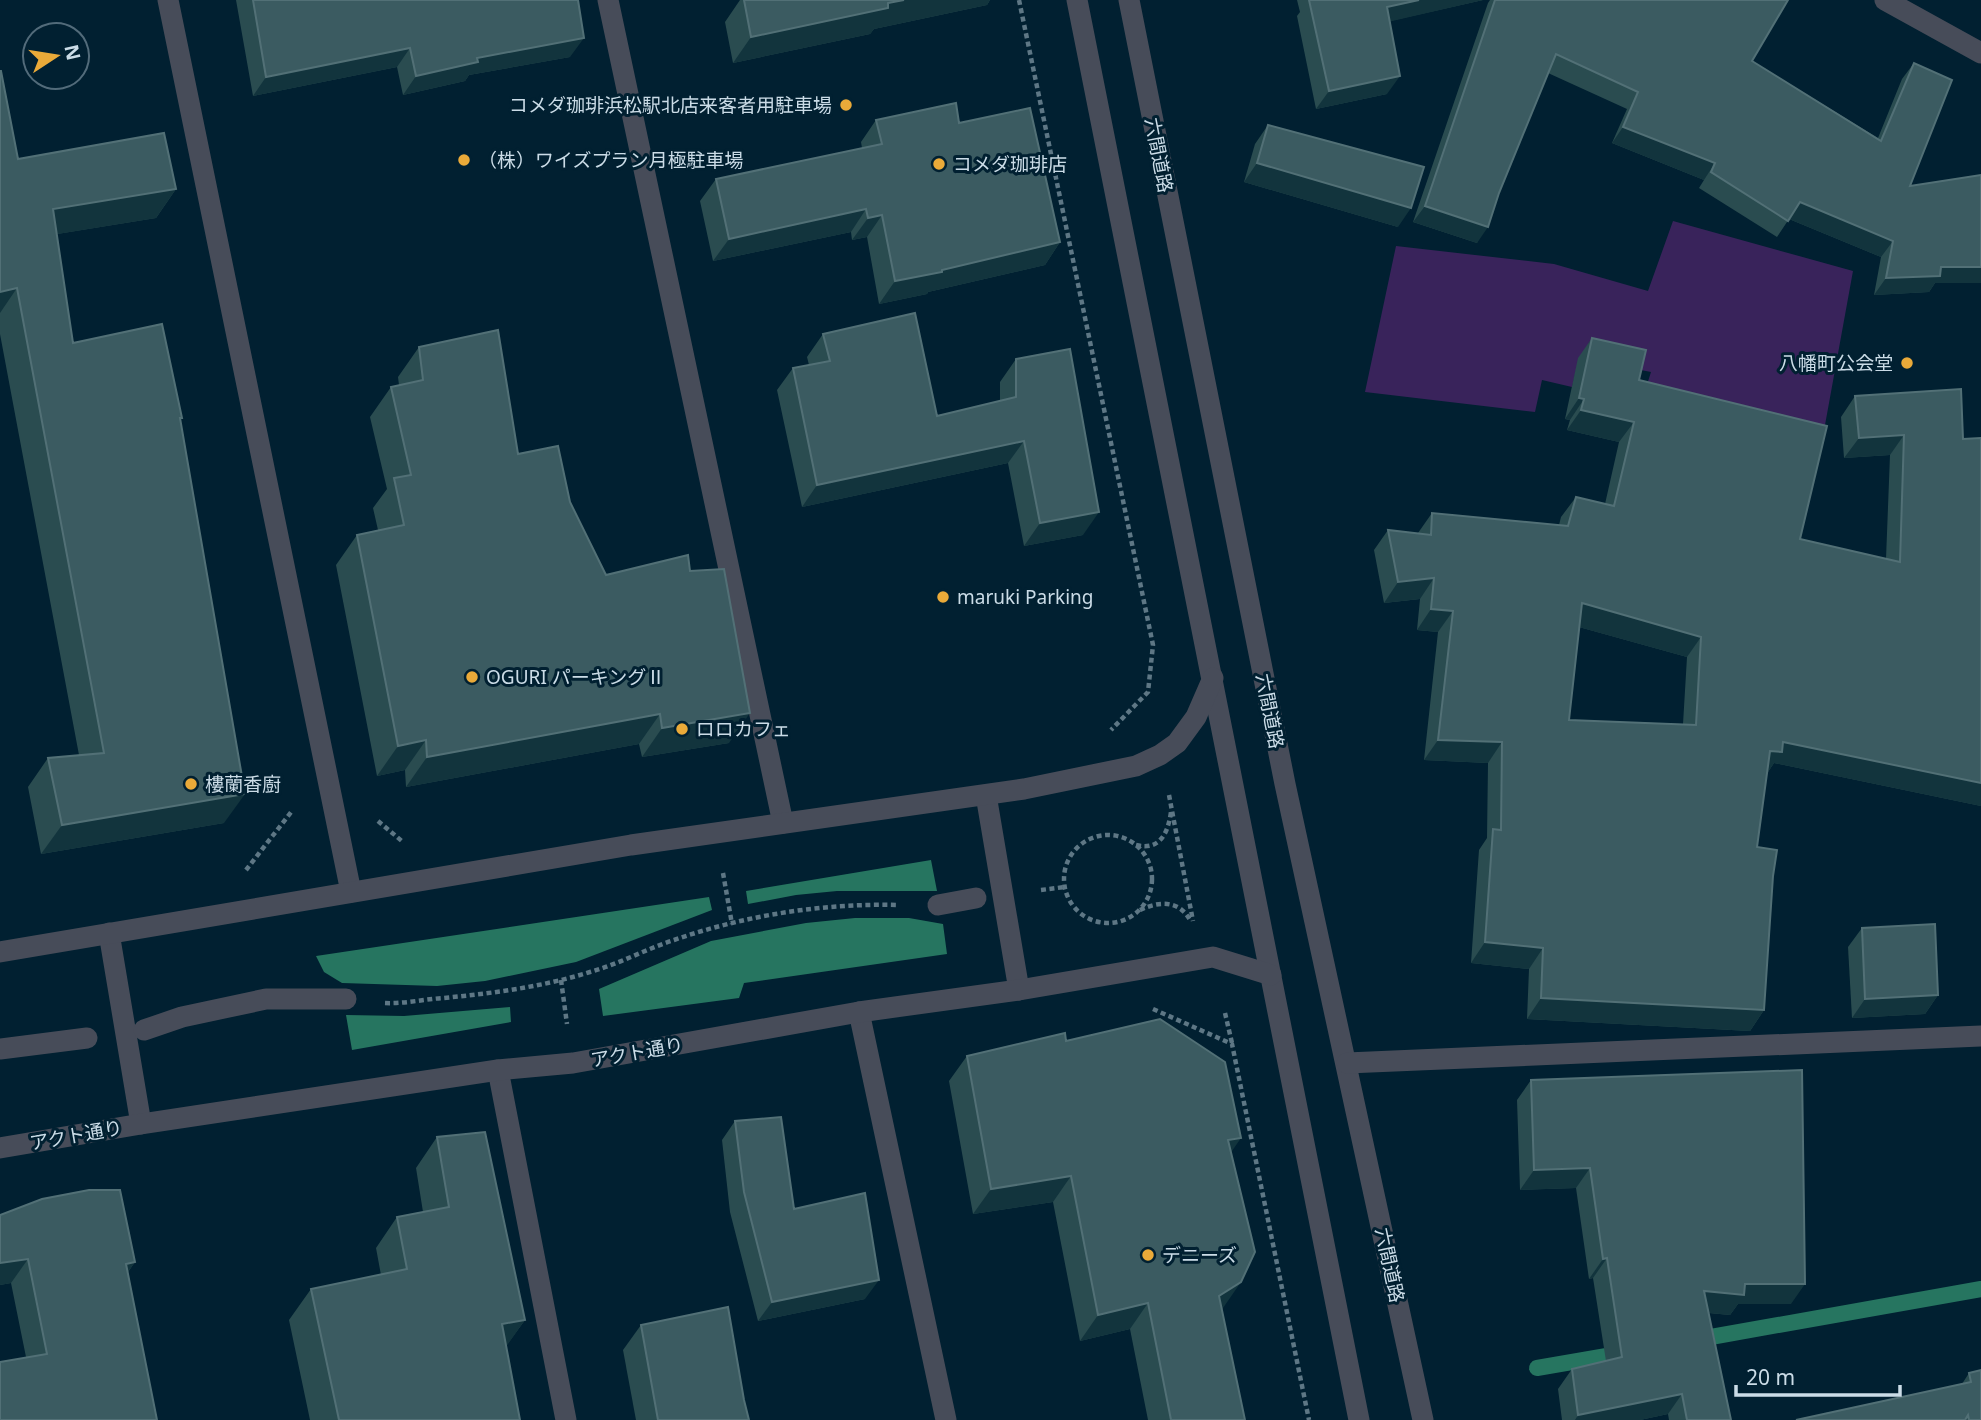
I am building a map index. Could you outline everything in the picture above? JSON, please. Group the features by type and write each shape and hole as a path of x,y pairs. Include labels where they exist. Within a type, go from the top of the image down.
{"street":[{"path":"168,0 351,892"},
{"path":"608,0 783,823"},
{"path":"1077,0 1359,1420"},
{"name":"六間道路","path":"1129,0 1280,757 1423,1420"},
{"path":"1885,0 1981,53"},
{"path":"0,952 631,845 986,795 1136,766 1160,755 1177,743 1196,717 1213,678"},
{"path":"986,795 1019,990"},
{"path":"937,905 976,898"},
{"path":"109,933 141,1124"},
{"name":"アクト通り","path":"0,1148 498,1070 573,1063 859,1012 1019,990 1213,957 1270,975"},
{"path":"144,1030 183,1017 266,999 346,999"},
{"path":"859,1012 946,1420"},
{"path":"1347,1063 1981,1036"},
{"path":"0,1049 87,1038"},
{"path":"498,1070 566,1420"}],"path":[{"path":"1019,0 1153,645 1148,692 1106,734"},
{"path":"1139,910 1148,906 1170,904 1185,911 1194,927 1168,790"},
{"path":"1136,845 1155,845 1164,837 1171,808"},
{"path":"241,876 293,810"},
{"path":"369,814 405,843"},
{"path":"1095,836 1123,837 1136,845 1151,869 1148,898 1128,919 1114,923 1098,922 1085,917 1074,907 1065,887 1065,866 1072,853 1095,836"},
{"path":"722,869 732,923"},
{"path":"1033,891 1065,887"},
{"path":"346,999 394,1003 493,994 561,980 634,957 673,940 732,923 816,908 861,904 937,905"},
{"path":"561,980 568,1033"},
{"path":"1144,1005 1232,1044"},
{"path":"1225,1013 1310,1420"}],"shaded area":[{"path":"1673,221 1853,271 1821,447 1644,394 1651,372 1579,358 1572,387 1542,380 1535,412 1365,392 1396,246 1554,264 1648,291"},
{"path":"931,860 937,891 837,891 748,904 746,891"},
{"path":"709,897 712,910 576,962 485,981 437,986 342,983 324,972 316,956"},
{"path":"855,918 909,918 943,924 947,954 744,983 739,998 603,1016 599,989 711,941 806,923"},
{"path":"510,1007 511,1022 352,1050 346,1015 404,1016"}],"building":[{"path":"253,0 578,0 584,38 477,58 478,62 416,76 410,48 266,77"},
{"path":"744,0 904,0 888,3 888,8 751,37"},
{"path":"1309,0 1419,0 1387,7 1400,76 1329,91"},
{"path":"1495,0 1788,0 1752,61 1881,141 1914,63 1952,80 1910,186 1981,175 1981,267 1941,267 1940,276 1886,278 1893,241 1800,202 1788,221 1711,172 1715,163 1623,127 1638,92 1556,54 1499,193 1488,227 1425,206"},
{"path":"0,71 18,159 164,133 176,189 53,209 73,343 162,324 182,418 245,794 62,825 48,758 104,753 17,288 0,292"},
{"path":"956,103 959,123 1030,108 1060,242 895,281 882,215 868,218 866,209 729,239 716,179 882,144 876,120"},
{"path":"1268,125 1424,167 1411,208 1257,163"},
{"path":"915,313 937,416 1016,397 1016,359 1070,349 1099,512 1040,523 1024,441 817,485 793,368 830,361 823,334"},
{"path":"498,330 518,454 558,446 570,502 606,575 688,555 690,571 724,569 750,713 662,728 660,714 427,757 426,740 398,746 357,535 404,525 394,478 411,475 391,387 423,380 419,347"},
{"path":"1592,338 1646,350 1639,380 1827,426 1800,539 1900,562 1904,435 1859,438 1855,396 1961,389 1963,439 1981,438 1981,783 1783,742 1782,752 1770,751 1757,847 1777,850 1764,1010 1541,998 1543,948 1485,942 1493,829 1501,830 1502,742 1438,740 1453,611 1431,609 1434,578 1398,582 1388,530 1431,535 1432,513 1568,526 1576,497 1614,506 1634,422 1581,410 1584,399 1579,398","holes":["1582,603 1701,637 1696,725 1569,720"]},
{"path":"1935,924 1938,995 1865,999 1862,928"},
{"path":"1160,1019 1225,1062 1241,1138 1228,1140 1255,1252 1241,1282 1219,1296 1245,1420 1171,1420 1148,1303 1098,1315 1071,1176 991,1189 967,1056 1065,1033 1066,1041"},
{"path":"1802,1070 1805,1284 1745,1284 1744,1295 1704,1291 1731,1420 1687,1420 1682,1394 1578,1415 1572,1369 1622,1357 1607,1258 1603,1259 1590,1168 1534,1170 1531,1080"},
{"path":"781,1117 794,1209 865,1193 879,1280 772,1302 744,1192 735,1121"},
{"path":"485,1132 525,1320 502,1324 520,1420 339,1420 311,1289 407,1269 397,1217 449,1207 437,1137"},
{"path":"89,1190 120,1190 135,1262 126,1264 157,1420 0,1420 0,1362 47,1354 28,1259 0,1263 0,1215 42,1199"},
{"path":"728,1307 749,1420 658,1420 641,1325"},
{"path":"1981,1370 1981,1420 1969,1420 1968,1415 1965,1420 1796,1420 1971,1382 1969,1373"}],"waterway":[{"path":"1694,1340 1981,1289"},
{"path":"1537,1368 1624,1353"}],"place":[{"name":"コメダ珈琲浜松駅北店来客者用駐車場","path":"846,105"},
{"name":"（株）ワイズプラン月極駐車場","path":"464,160"},
{"name":"コメダ珈琲店","path":"939,164"},
{"name":"八幡町公会堂","path":"1907,363"},
{"name":"maruki Parking","path":"943,597"},
{"name":"OGURI パーキングⅡ","path":"472,677"},
{"name":"ロロカフェ","path":"682,729"},
{"name":"樓蘭香廚","path":"191,784"},
{"name":"デニーズ","path":"1148,1255"}]}
